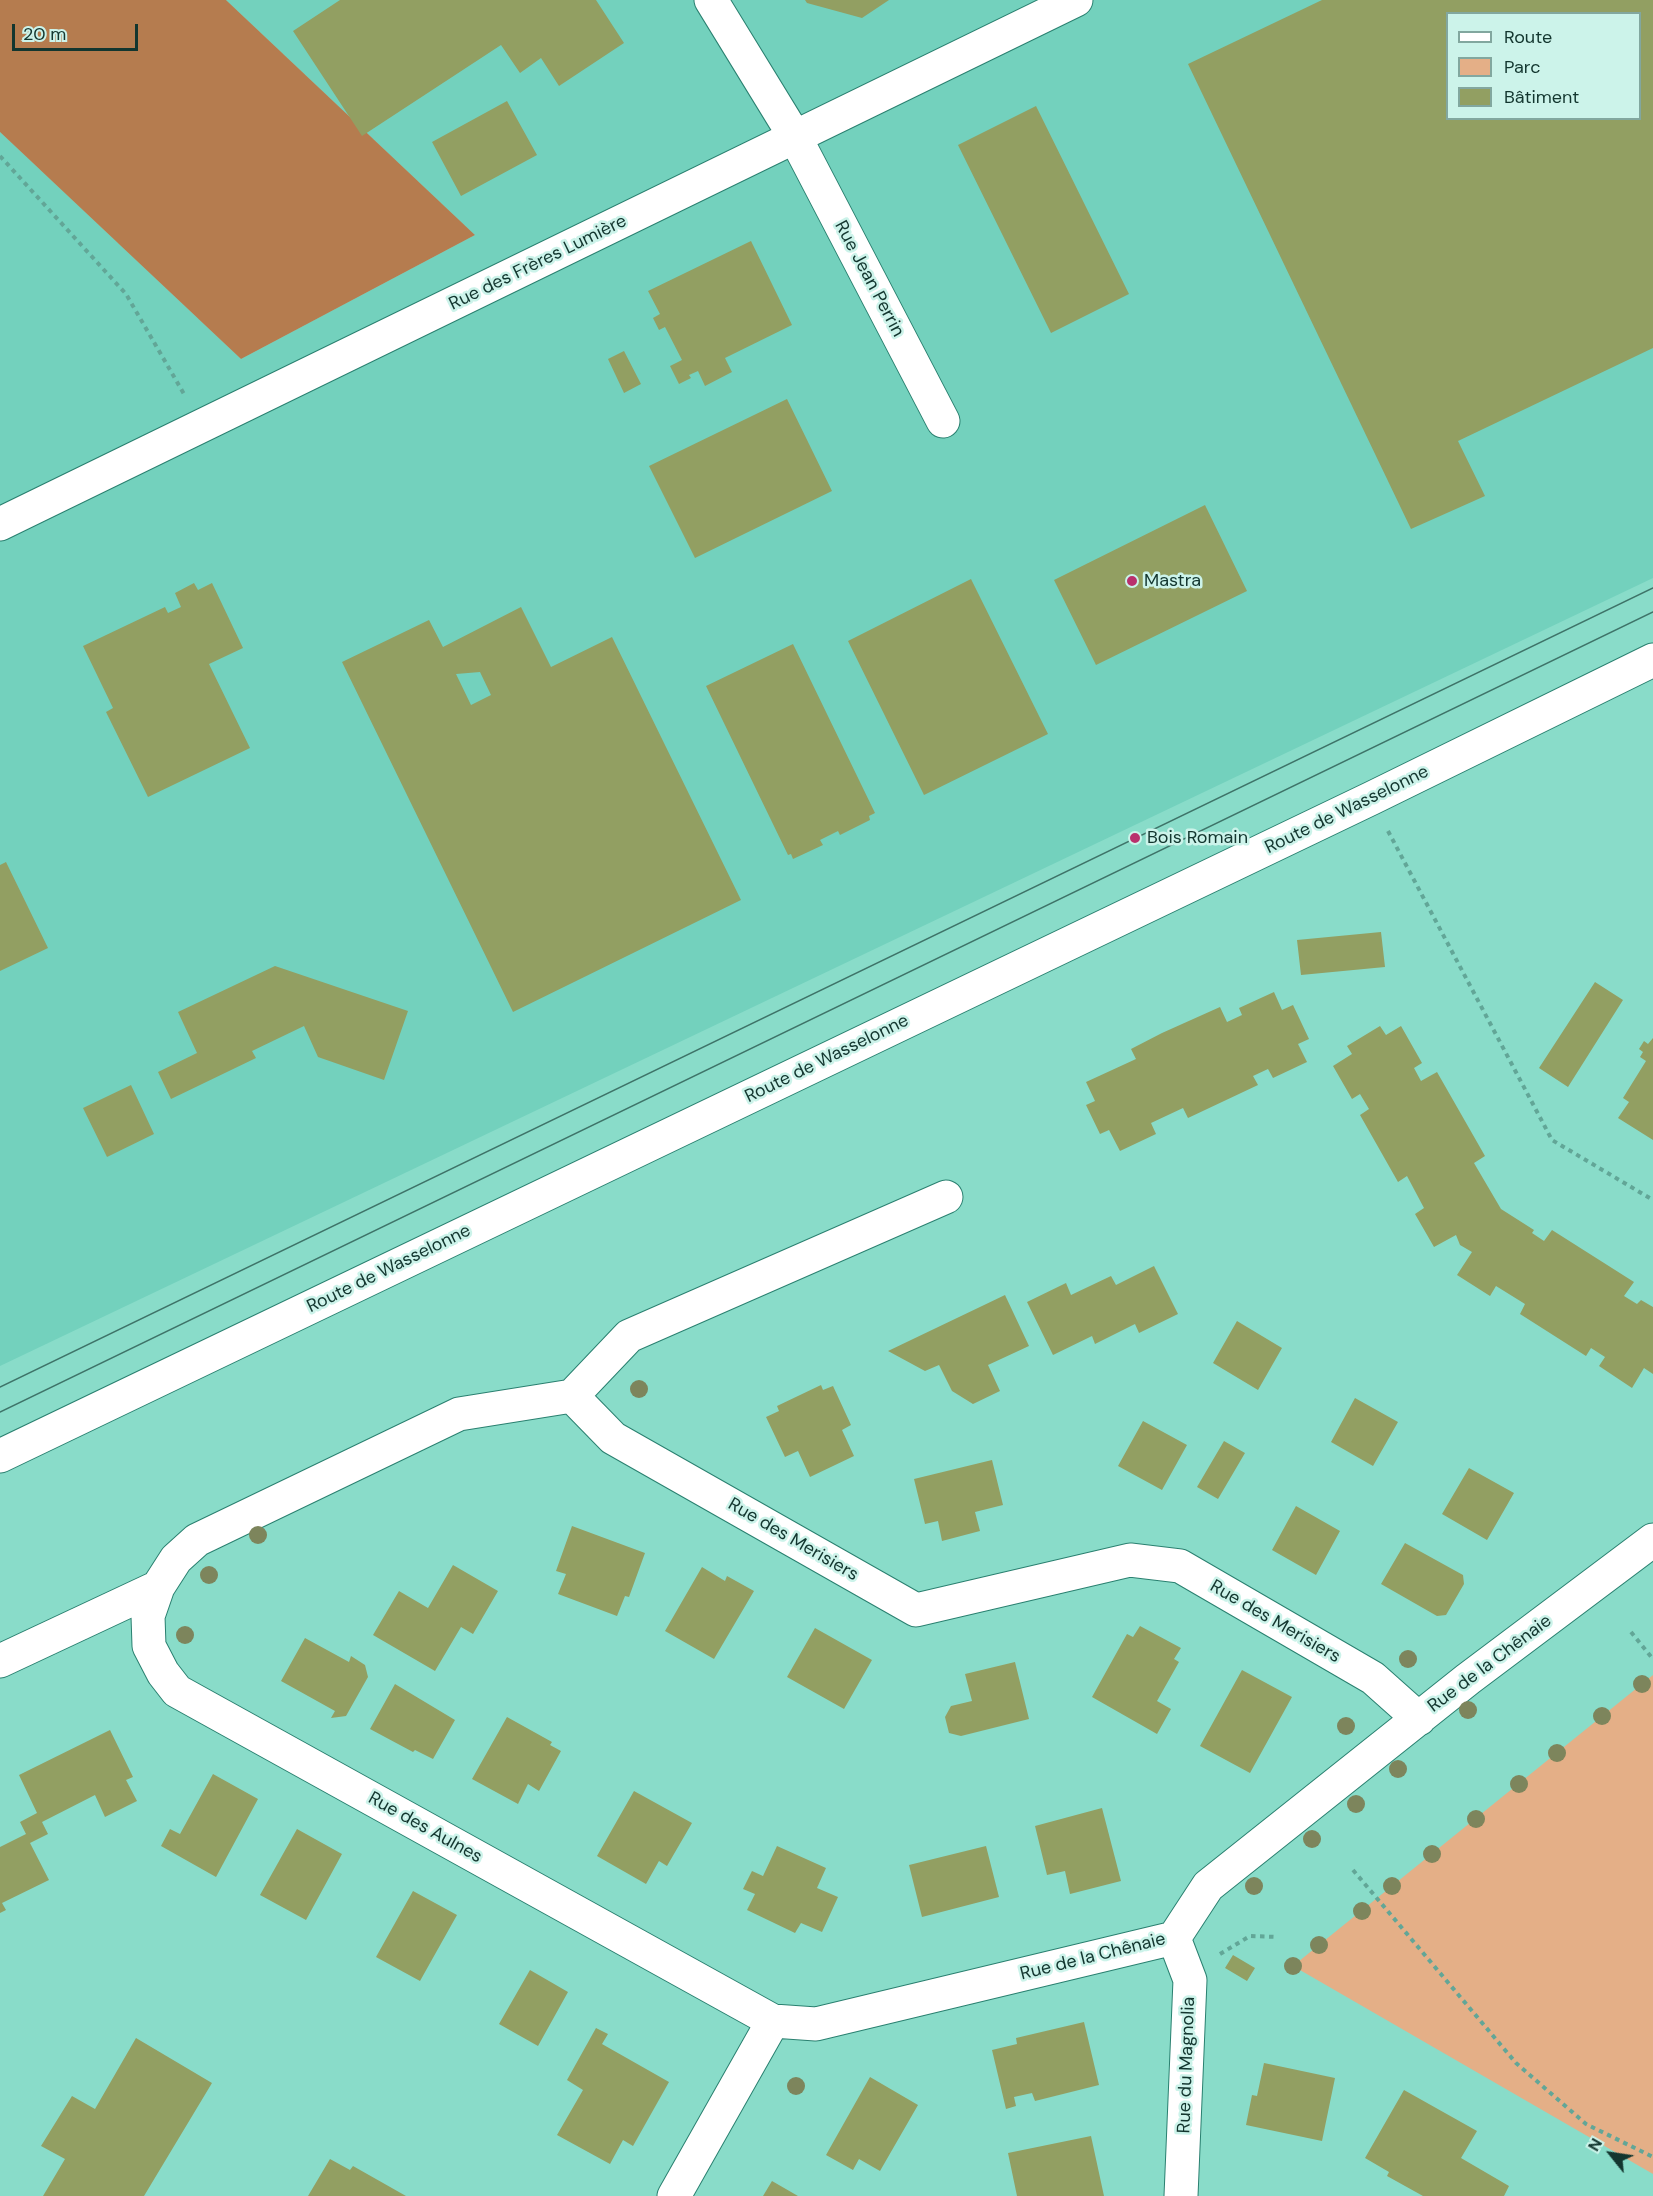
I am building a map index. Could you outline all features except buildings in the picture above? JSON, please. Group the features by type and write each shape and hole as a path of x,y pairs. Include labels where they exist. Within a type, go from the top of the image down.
{"street":[{"name":"Rue Jean Perrin","path":"711,0 795,137 943,421"},
{"name":"Rue des Frères Lumière","path":"0,524 1076,0"},
{"name":"Route de Wasselonne","path":"0,1456 1372,798 1653,660"},
{"path":"572,1396 629,1336 946,1197"},
{"name":"Rue des Aulnes","path":"572,1396 459,1414 197,1540 176,1559 158,1587 148,1617 149,1646 162,1673 177,1690 773,2021"},
{"name":"Rue des Merisiers","path":"572,1396 613,1438 916,1611 1130,1560 1180,1566 1373,1678 1419,1719"},
{"name":"Rue de la Chênaie","path":"773,2021 816,2024 1173,1938 1208,1886 1419,1719 1653,1540"},
{"path":"0,1662 158,1587"},
{"name":"Rue du Magnolia","path":"1173,1938 1190,1980 1181,2196"},
{"path":"674,2196 773,2021"}],"path":[{"path":"0,156 126,294 202,424"},
{"path":"1372,798 1552,1140 1653,1200"},
{"path":"1631,1632 1653,1659"},
{"path":"1353,1870 1516,2063 1586,2124 1653,2157"},
{"path":"1190,1980 1226,1949 1250,1936 1278,1936"}],"shaded area":[{"path":"0,0 226,0 475,235 241,359 0,132"},
{"path":"226,0 1653,0 1653,578 0,1366 0,132 241,359 475,235"}],"green space":[{"path":"1653,1675 1653,2174 1293,1966"}],"tram line":[{"path":"0,1387 1653,588"},
{"path":"0,1412 1653,612"}],"place":[{"name":"Mastra","path":"1132,581"},
{"name":"Bois Romain","path":"1135,838"}]}
